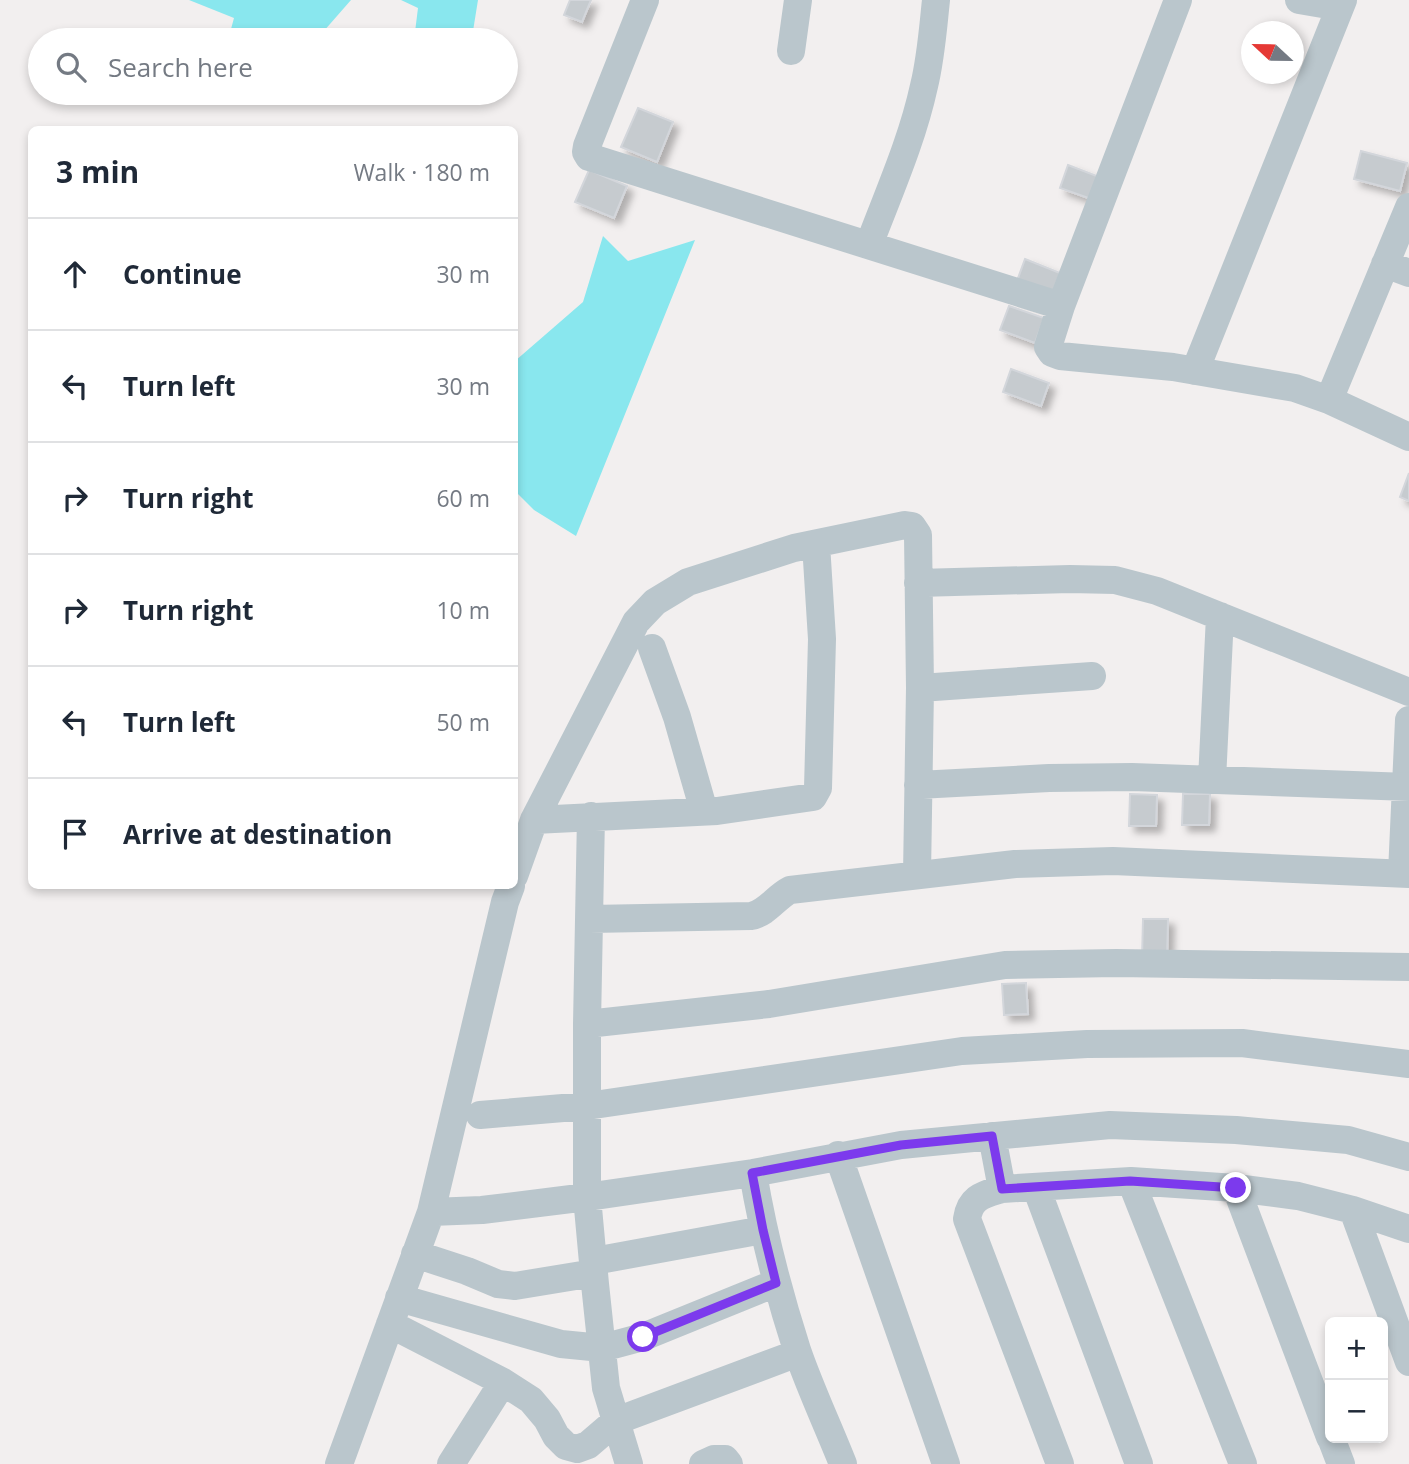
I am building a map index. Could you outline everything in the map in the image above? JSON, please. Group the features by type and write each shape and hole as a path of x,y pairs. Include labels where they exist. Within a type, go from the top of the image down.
{"street":[{"path":"645,0 587,146 589,157 1060,306"},
{"path":"791,51 798,0"},
{"path":"869,245 919,109 936,0"},
{"path":"1178,0 1060,306 1048,347 1052,353 1060,356 1195,371 1295,388 1329,400 1409,437"},
{"path":"1195,371 1342,4 1299,0"},
{"path":"1329,400 1397,269 1409,207"},
{"path":"518,865 534,820 636,621 655,602 688,582 794,548 912,526 918,535 918,875"},
{"path":"534,820 704,811 809,798 816,793 822,702 822,639 816,544"},
{"path":"918,583 1115,580 1157,591 1409,692"},
{"path":"1212,780 1220,616"},
{"path":"652,648 677,717 704,811"},
{"path":"920,688 1092,677"},
{"path":"590,919 751,916 759,914 790,890 1015,864 1113,861 1405,874 1409,720"},
{"path":"918,785 1049,778 1407,787"},
{"path":"591,816 587,1197 606,1388 629,1464"},
{"path":"339,1464 431,1212 510,889"},
{"path":"587,1024 769,1004 1005,965 1116,963 1409,967"},
{"path":"480,1115 587,1106 990,1049 1087,1044 1242,1043 1409,1064"},
{"path":"431,1212 482,1210 587,1197 752,1173 901,1145 1110,1125 1348,1140 1409,1157"},
{"path":"992,1136 1002,1189"},
{"path":"838,1155 946,1464"},
{"path":"752,1173 776,1283 798,1353 843,1464"},
{"path":"1060,1464 967,1219 975,1198 1002,1189 1130,1181 1236,1188 1298,1196 1353,1210 1409,1229"},
{"path":"1130,1181 1242,1464"},
{"path":"1036,1187 1139,1464"},
{"path":"1236,1188 1325,1424"},
{"path":"1353,1210 1409,1362"},
{"path":"415,1254 498,1284 515,1286 763,1230"},
{"path":"395,1311 561,1344 602,1348 643,1337 776,1283"},
{"path":"395,1311 531,1400 547,1419 556,1436 566,1446 577,1448 589,1445 616,1421 798,1353"},
{"path":"451,1464 503,1382"},
{"path":"1332,1443 1341,1464"},
{"path":"703,1464 721,1458 729,1464"}],"water":[{"path":"189,0 351,0 326,28 231,28 234,18"},
{"path":"401,0 478,0 473,28 416,28 418,8"},
{"path":"603,236 628,261 695,240 576,536 534,510 518,494 518,358 583,302"}],"building":[{"path":"570,0 591,0 582,22 564,15"},
{"path":"638,108 673,122 657,162 621,147"},
{"path":"1361,151 1407,163 1400,191 1354,179"},
{"path":"1068,165 1102,178 1094,200 1060,188"},
{"path":"589,170 627,186 614,218 575,202"},
{"path":"1025,259 1060,273 1052,294 1017,281"},
{"path":"1009,306 1044,318 1035,343 1000,330"},
{"path":"1011,369 1049,383 1041,406 1003,392"},
{"path":"1409,473 1409,501 1400,497"},
{"path":"1130,794 1157,795 1156,826 1129,826"},
{"path":"1183,794 1210,794 1209,825 1182,825"},
{"path":"1143,919 1168,919 1167,959 1142,959"},
{"path":"1026,983 1028,1014 1004,1015 1002,984"}],"route":[{"path":"643,1337 776,1283 752,1173 901,1145 992,1136 1002,1189 1130,1181 1236,1188"}]}
